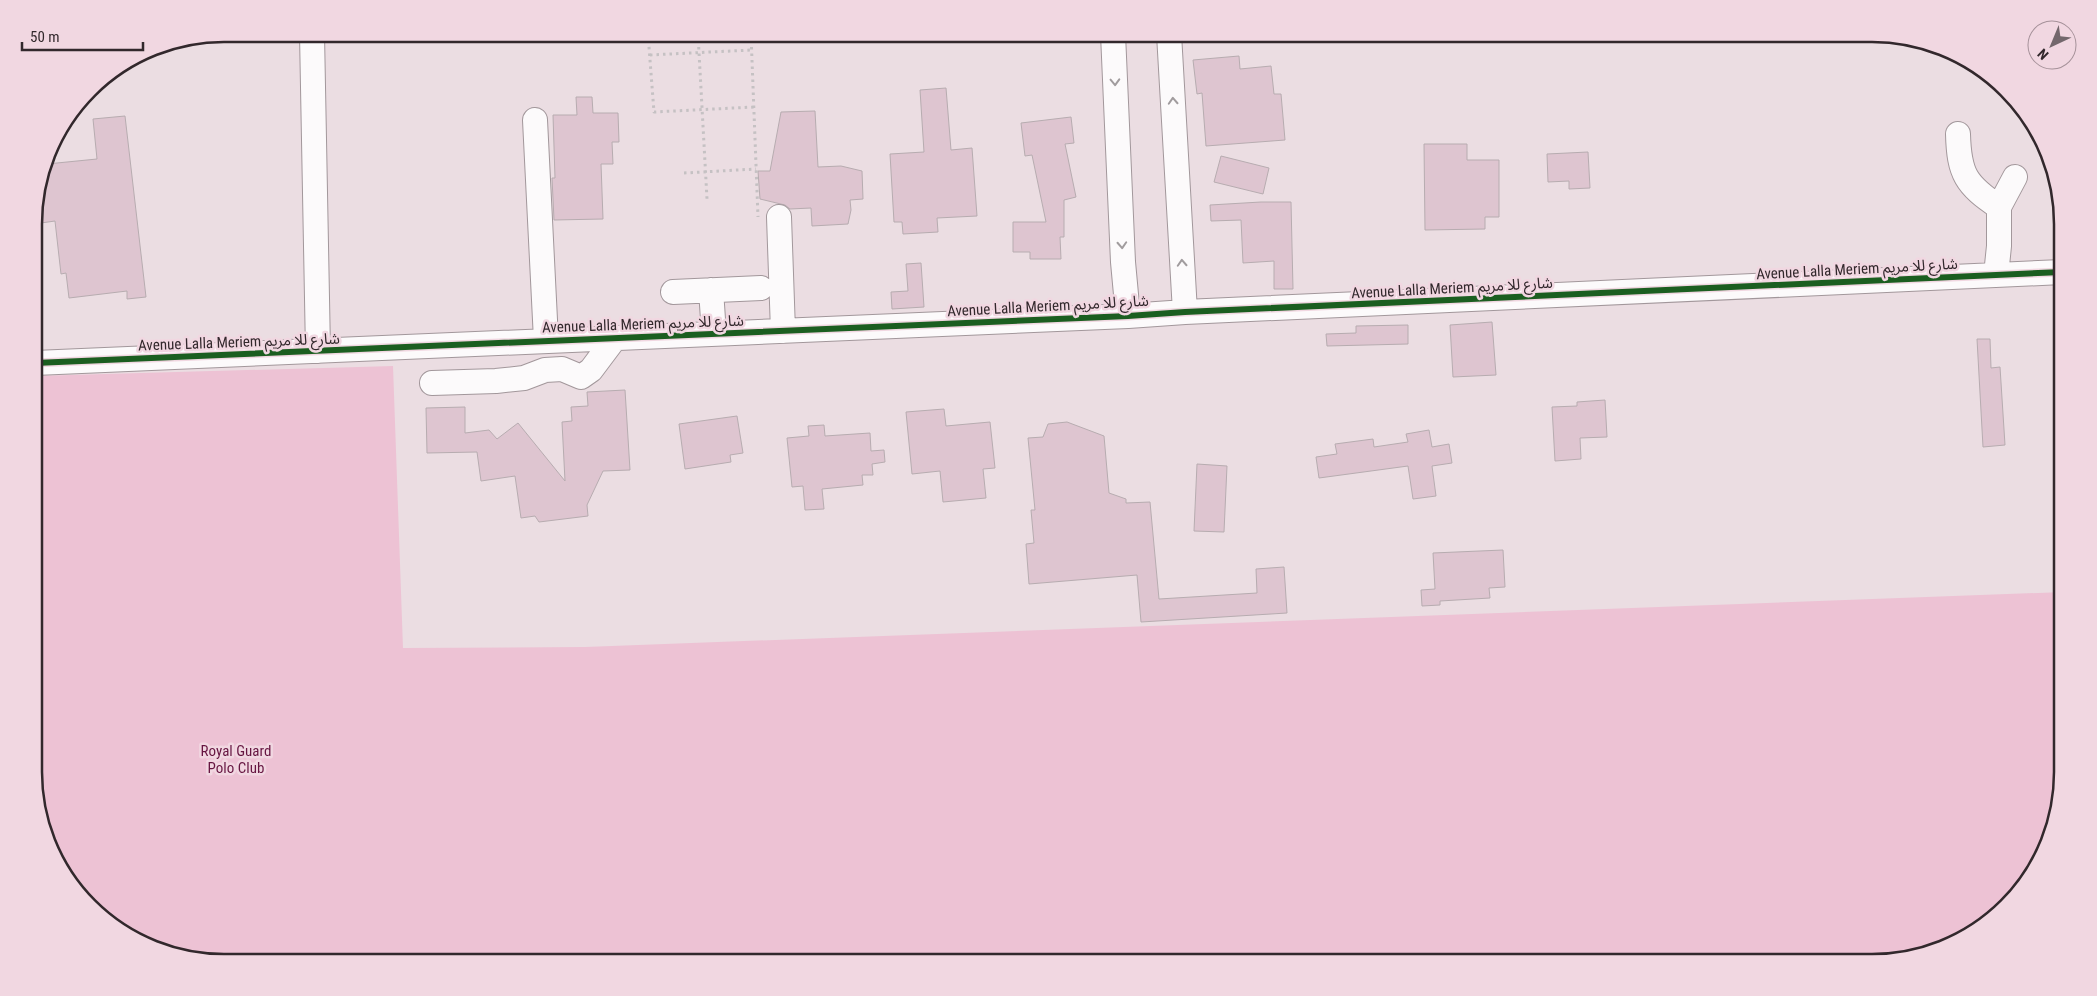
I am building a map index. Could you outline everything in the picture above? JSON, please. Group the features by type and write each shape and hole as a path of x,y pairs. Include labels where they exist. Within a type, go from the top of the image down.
{"street":[{"path":"312,42 318,351"},
{"path":"1113,42 1123,262 1128,316"},
{"path":"1169,42 1185,312"},
{"path":"535,120 546,340"},
{"path":"1958,134 1959,160 1963,173 1978,193 1999,207"},
{"path":"1996,275 1999,246 1999,207 2015,177"},
{"path":"768,218 783,331"},
{"name":"Avenue Lalla Meriem شارع للا مريم","path":"42,362 1128,316 2054,272"},
{"path":"673,292 761,288"},
{"path":"711,290 714,334"},
{"path":"432,383 524,378 545,370 562,370 581,377 591,370 615,338"},
{"path":"494,343 524,378"}],"path":[{"path":"649,42 654,112 754,107"},
{"path":"699,42 707,199"},
{"path":"752,42 756,169 768,218"},
{"path":"650,56 752,50"},
{"path":"684,173 756,169"}],"green space":[{"name":"Royal Guard Polo Club","path":"393,366 403,648 585,647 2054,592 2054,783 2051,807 2041,841 2024,873 2001,900 1983,916 1953,935 1931,944 1908,950 1872,954 225,954 189,950 166,944 144,935 123,923 96,900 73,873 61,852 52,830 46,807 42,771 42,376"}],"building":[{"path":"1239,56 1240,69 1271,66 1274,94 1281,94 1285,140 1206,146 1202,93 1197,94 1193,60"},
{"path":"946,88 951,150 972,148 977,216 937,218 938,232 903,234 902,222 894,222 890,154 924,152 920,90"},
{"path":"576,97 592,97 593,113 618,113 619,142 612,142 613,164 601,164 603,219 554,220 552,178 555,178 553,115 577,115"},
{"path":"815,111 818,167 841,166 862,171 863,199 850,200 851,210 848,224 812,226 811,208 790,209 785,205 760,199 758,171 770,171 781,112"},
{"path":"125,116 146,297 127,299 127,291 69,298 66,273 61,274 55,221 42,223 46,189 53,163 97,159 93,119"},
{"path":"1071,117 1074,143 1065,144 1076,197 1064,200 1064,237 1060,237 1061,259 1030,259 1030,252 1013,252 1013,222 1046,222 1032,155 1025,156 1021,123"},
{"path":"1424,144 1467,144 1467,160 1499,160 1499,217 1485,217 1485,229 1425,230"},
{"path":"1588,152 1590,188 1569,189 1569,181 1548,182 1547,154"},
{"path":"1221,156 1269,168 1263,194 1214,182"},
{"path":"1291,202 1293,289 1274,289 1274,261 1243,263 1241,220 1211,221 1210,205"},
{"path":"921,263 924,307 892,309 891,292 908,291 906,264"},
{"path":"1492,322 1496,375 1453,377 1450,325"},
{"path":"1408,325 1408,344 1327,346 1326,334 1356,333 1356,326"},
{"path":"1977,339 1990,339 1991,368 2000,367 2005,445 1983,447"},
{"path":"625,390 630,470 603,471 587,505 588,516 539,522 535,516 521,518 515,476 481,481 477,452 427,453 426,408 465,407 465,433 489,430 497,439 518,423 565,481 562,422 572,421 571,407 588,406 587,392"},
{"path":"1605,400 1607,437 1580,438 1581,459 1555,461 1552,407 1577,406 1577,402"},
{"path":"944,409 946,426 990,422 995,468 983,469 986,498 943,502 940,471 912,474 906,412"},
{"path":"737,416 743,453 730,455 731,462 685,469 679,424"},
{"path":"1067,422 1104,436 1109,493 1126,499 1126,503 1150,502 1159,599 1257,593 1256,569 1284,567 1287,613 1141,622 1137,575 1029,584 1026,544 1034,543 1031,510 1035,510 1028,438 1043,437 1048,424"},
{"path":"824,425 825,436 870,433 871,451 884,450 885,462 872,464 873,475 862,475 863,485 822,489 824,509 805,510 803,486 792,487 787,438 809,436 808,426"},
{"path":"1429,430 1432,447 1449,444 1452,463 1432,466 1436,496 1413,499 1408,466 1319,478 1316,457 1337,454 1335,444 1373,439 1374,447 1408,442 1406,434"},
{"path":"1197,464 1227,466 1224,532 1194,531"},
{"path":"1503,550 1505,587 1489,588 1490,598 1440,601 1440,605 1422,606 1421,590 1435,589 1433,553"}],"cycle path":[{"path":"42,363 1128,316 2054,272"}]}
